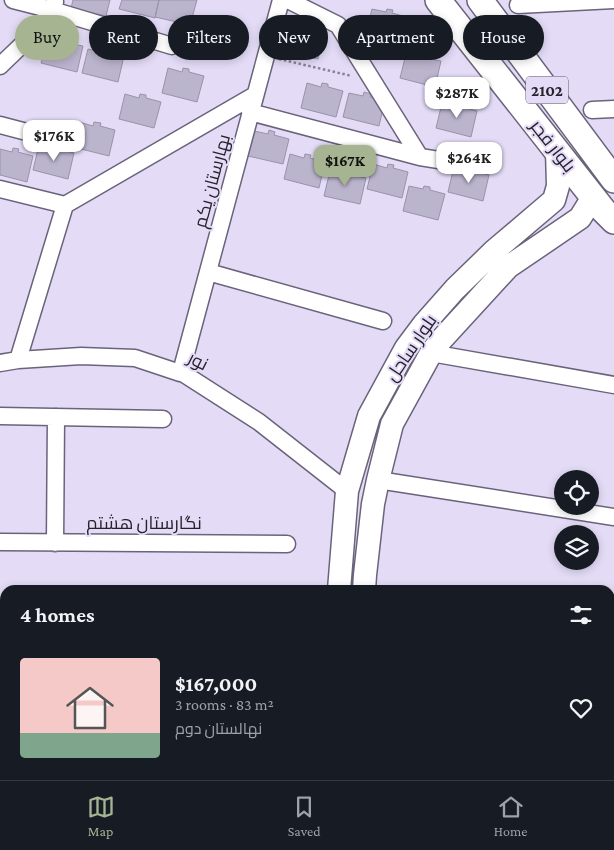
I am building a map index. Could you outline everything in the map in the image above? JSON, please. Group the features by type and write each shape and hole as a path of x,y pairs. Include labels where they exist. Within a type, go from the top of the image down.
{"main road":[{"name":"بلوار فجر","path":"438,0 604,211 614,221"},
{"name":"بلوار فجر","path":"480,0 614,180"},
{"name":"بلوار ساحل","path":"338,585 347,491 369,416 406,348 424,324 461,283 494,251 554,200 558,186 557,150"},
{"name":"بلوار ساحل","path":"364,585 373,504 392,424 431,353 508,267 580,218 593,197"},
{"path":"347,491 373,504"}],"street":[{"path":"13,0 54,5 168,45"},
{"name":"بهارستان یکم","path":"277,15 281,0"},
{"path":"288,0 338,25 420,157"},
{"path":"518,5 614,0"},
{"path":"0,66 38,27 54,5"},
{"name":"بهارستان یکم","path":"181,372 265,60"},
{"path":"18,360 64,205 255,94"},
{"path":"592,110 614,109"},
{"path":"250,112 445,162"},
{"path":"0,125 65,142"},
{"path":"0,189 64,205"},
{"path":"208,272 383,321"},
{"path":"431,353 614,385"},
{"name":"نور","path":"0,363 81,356 135,358 181,372 258,422 347,491"},
{"path":"0,416 163,419"},
{"path":"55,543 56,417"},
{"path":"378,480 614,517"},
{"name":"نگارستان هشتم","path":"0,542 287,544"}],"path":[{"path":"283,60 373,81"}],"building":[{"path":"73,0 110,0 106,15 71,8"},
{"path":"122,0 159,0 156,15 143,15 119,9"},
{"path":"159,0 197,0 193,15 168,15 168,20 158,18 158,15 155,15"},
{"path":"372,9 386,12 387,9 393,10 392,13 400,15 371,15"},
{"path":"79,45 83,46 77,72 41,63 42,60 79,60"},
{"path":"88,49 89,60 123,60 118,82 82,73"},
{"path":"404,60 441,61 435,87 400,78"},
{"path":"168,68 182,72 183,68 189,69 189,72 204,76 197,102 162,93"},
{"path":"307,83 321,87 322,83 328,84 328,87 343,91 336,117 301,108"},
{"path":"364,92 371,94 370,97 385,100 379,126 343,117 349,93 363,96"},
{"path":"125,94 139,98 140,94 146,95 146,98 161,102 154,128 119,119"},
{"path":"457,102 463,104 462,107 477,111 471,137 436,128 442,103 456,106"},
{"path":"79,122 93,126 94,122 101,123 100,126 115,130 109,156 73,147"},
{"path":"269,130 275,132 274,135 289,139 283,164 248,156 254,131 268,134"},
{"path":"39,145 53,149 54,145 60,147 59,149 74,153 68,179 33,170"},
{"path":"13,148 19,149 18,152 33,156 27,182 0,175 0,149 12,152"},
{"path":"290,154 304,158 305,154 311,155 310,158 325,162 319,188 284,179"},
{"path":"373,164 387,168 388,164 394,165 393,168 408,172 402,198 367,189"},
{"path":"454,167 468,171 469,167 475,168 474,171 489,175 483,201 448,192"},
{"path":"345,170 352,172 351,175 366,178 360,204 324,196 330,171 344,174"},
{"path":"409,186 423,189 424,186 430,187 430,190 445,194 438,220 403,211"}]}
